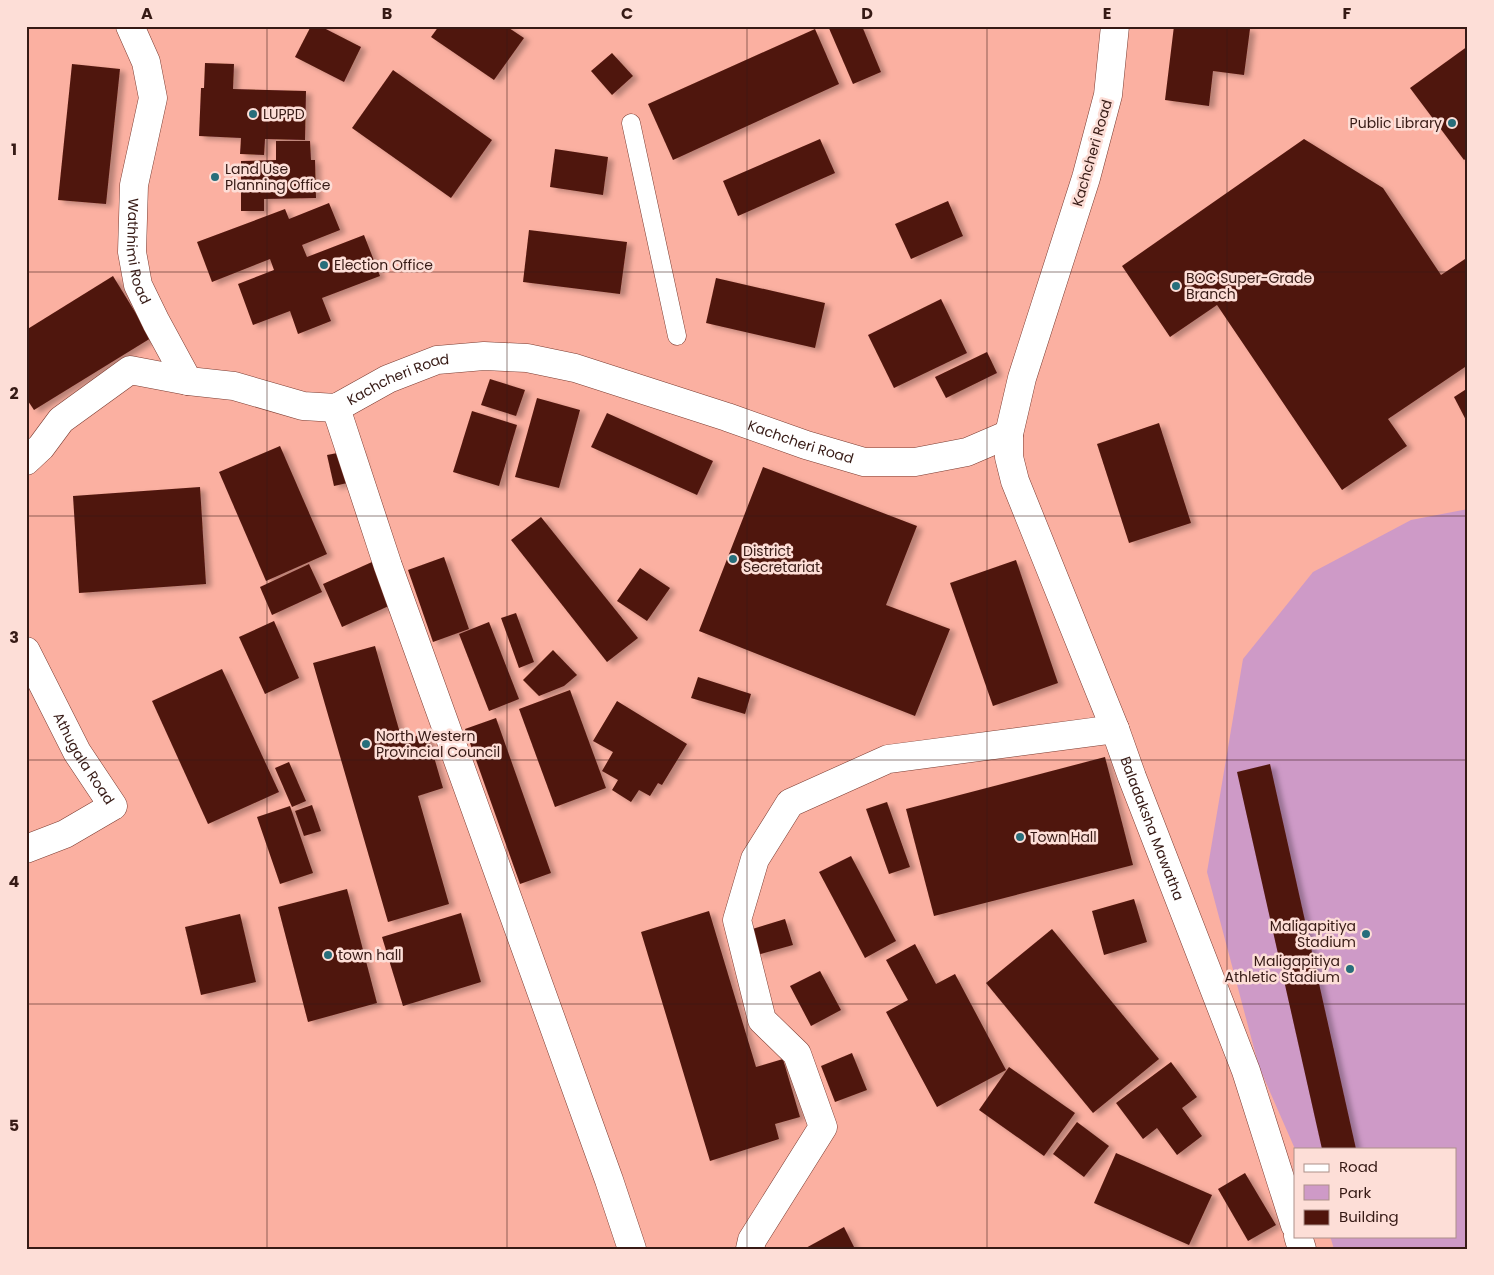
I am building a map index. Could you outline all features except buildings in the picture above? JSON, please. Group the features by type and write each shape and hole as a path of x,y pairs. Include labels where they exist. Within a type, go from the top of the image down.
{"street":[{"name":"Wathhimi Road","path":"130,26 146,62 152,98 134,185 132,252 138,284 188,381"},
{"name":"Kachcheri Road","path":"188,381 234,386 303,406 336,408 388,379 437,360 484,356 518,357 574,368 727,417 806,445 864,462 915,462 967,452 1009,434 1022,378 1086,178 1108,95 1115,26"},
{"path":"26,461 41,446 61,420 130,370 188,381"},
{"path":"336,408 388,566 609,1180 632,1249"},
{"name":"Baladaksha Mawatha","path":"1009,434 1009,457 1015,481 1115,728 1132,777 1246,1071 1294,1222"},
{"name":"Athugala Road","path":"26,651 77,752 113,806 65,834 26,849"},
{"path":"750,1249 752,1240 823,1127 797,1054 762,1020 737,920 755,859 790,803 888,759 1115,728"}],"lane":[{"path":"631,123 677,336"}],"green space":[{"name":"Maligapitiya Athletic Stadium","path":"1468,509 1468,1249 1334,1249 1331,1238 1456,1238 1456,1148 1295,1148 1259,1067 1207,872 1243,659 1313,572 1411,520"}],"place":[{"name":"LUPPD","path":"253,114"},
{"name":"Public Library","path":"1452,123"},
{"name":"Land Use Planning Office","path":"215,177"},
{"name":"Election Office","path":"324,265"},
{"name":"BOC Super-Grade Branch","path":"1176,286"},
{"name":"District Secretariat","path":"733,559"},
{"name":"North Western Provincial Council","path":"366,744"},
{"name":"Town Hall","path":"1020,837"},
{"name":"Maligapitiya Stadium","path":"1366,934"},
{"name":"town hall","path":"328,955"},
{"name":"Maligapitiya Athletic Stadium","path":"1350,969"}]}
